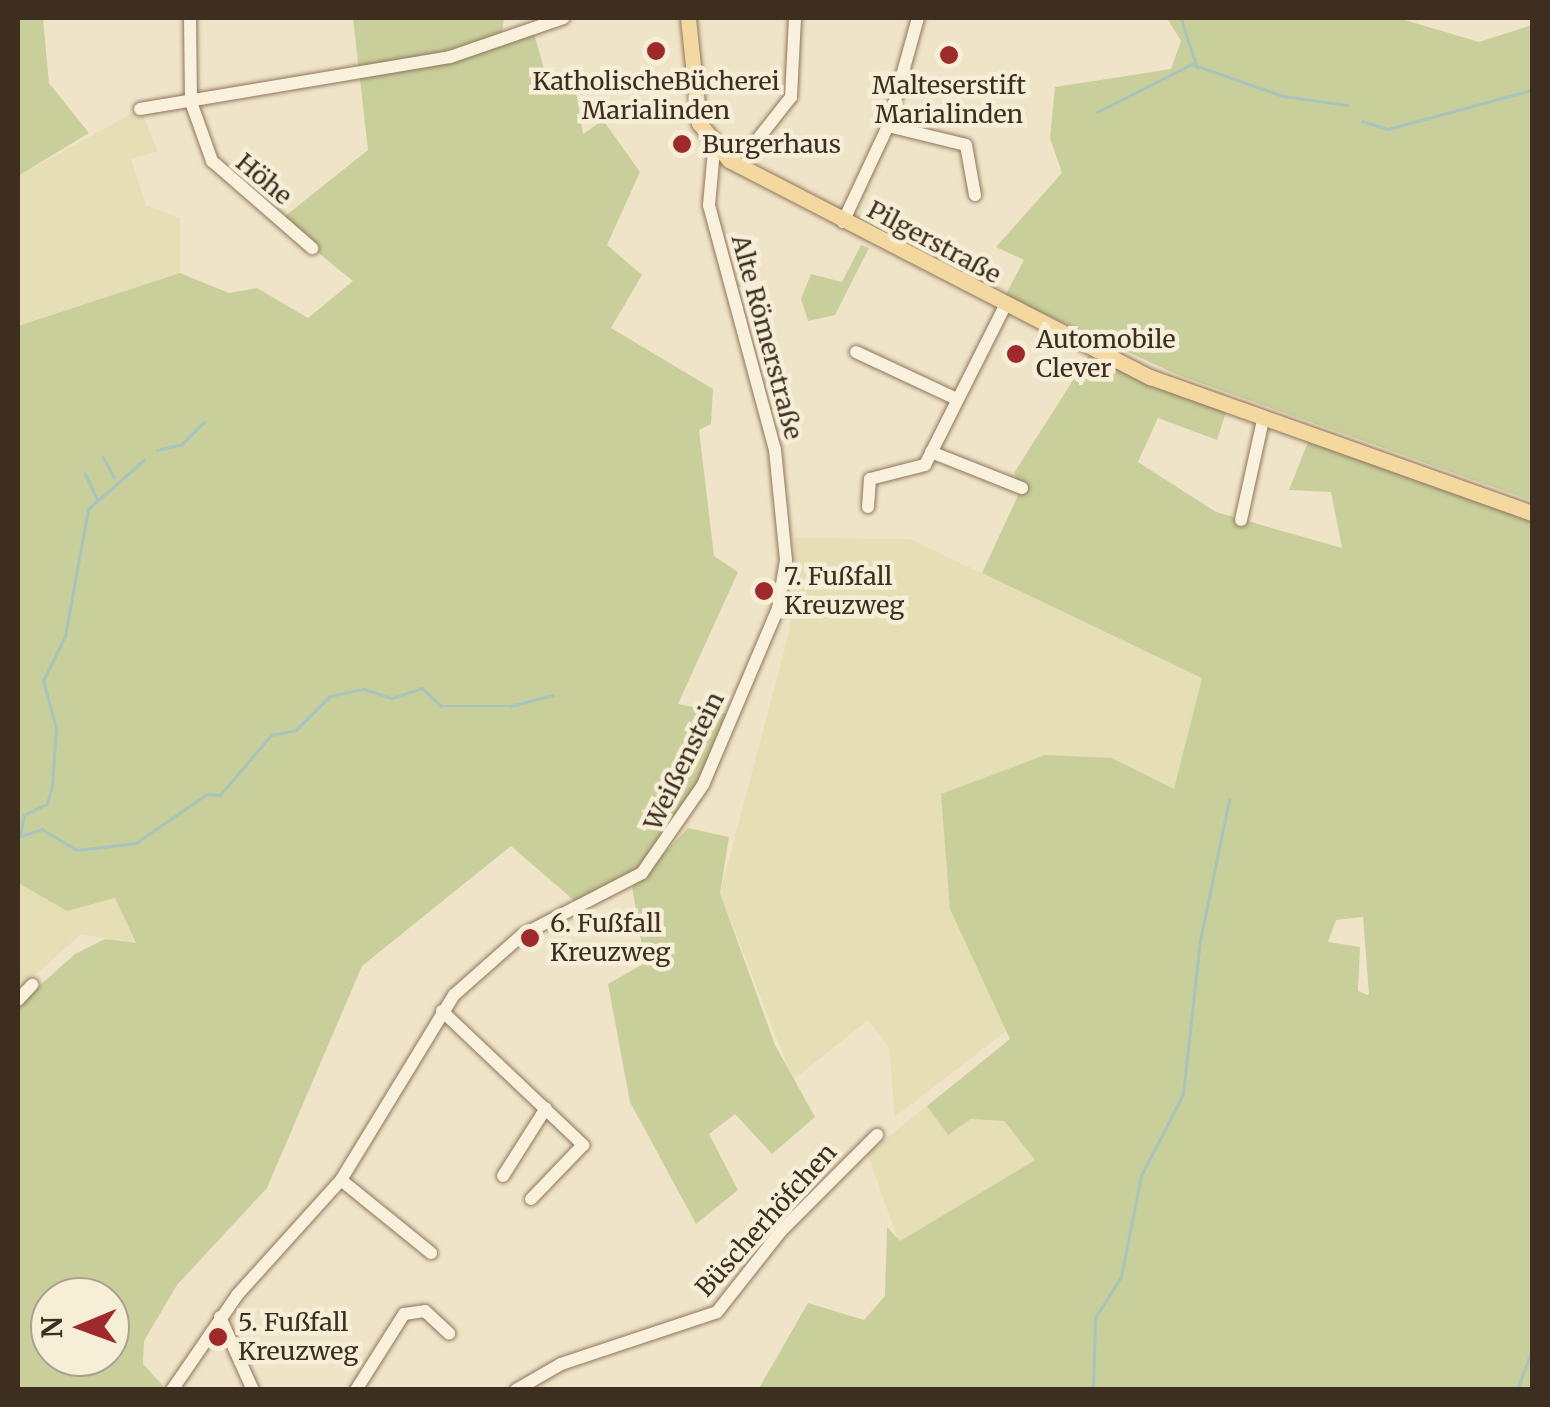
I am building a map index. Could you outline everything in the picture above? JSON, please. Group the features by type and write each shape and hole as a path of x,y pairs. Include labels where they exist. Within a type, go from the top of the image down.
{"main road":[{"path":"688,18 697,114 714,150"},
{"name":"Pilgerstraße","path":"714,150 1004,308 1263,420 1532,513"}],"street":[{"name":"Höhe","path":"190,18 192,102 218,171 312,248"},
{"path":"140,109 192,102 297,76 450,58 564,18"},
{"path":"754,144 791,97 795,18"},
{"path":"844,222 888,126 918,18"},
{"path":"888,126 966,145 975,195"},
{"name":"Alte Römerstraße","path":"714,150 708,205 775,450 786,538"},
{"path":"868,507 870,479 918,472 1004,308"},
{"path":"856,352 957,400"},
{"path":"1242,520 1263,420"},
{"path":"931,452 1022,488"},
{"name":"Weißenstein","path":"172,1390 220,1317 341,1180 442,1012 522,935 630,882 671,844 773,623 786,538"},
{"path":"18,1000 32,985"},
{"path":"442,1012 583,1145 531,1199"},
{"path":"503,1176 546,1108"},
{"name":"Büscherhöfchen","path":"516,1390 561,1364 717,1312 780,1231 877,1135"},
{"path":"341,1180 431,1253"},
{"path":"356,1390 404,1314 430,1313 449,1333"},
{"path":"220,1317 249,1387"}],"shaded area":[{"path":"140,109 158,151 131,159 146,205 180,218 180,273 18,326 18,176"},
{"path":"795,538 910,539 1203,678 1174,790 1112,758 950,909 1010,1028 895,1117 889,1047 868,1020 793,1080 720,893 790,629"},
{"path":"18,883 67,911 115,898 136,944 81,934 18,991"},
{"path":"927,1106 948,1135 971,1119 1004,1121 1035,1160 899,1242 867,1153"}],"green space":[{"path":"18,18 43,18 49,83 89,133 18,176"},
{"path":"353,18 504,18 501,39 533,30 549,86 575,85 583,134 603,120 640,172 607,245 642,275 611,328 713,389 711,424 699,430 714,556 738,572 678,704 728,714 678,826 650,861 577,903 511,846 362,966 267,1188 177,1285 144,1341 143,1364 166,1389 18,1389 18,1005 75,954 105,939 136,943 115,898 67,911 18,883 18,326 180,273 229,293 257,288 308,318 353,281 279,221 368,150"},
{"path":"1167,18 1398,18 1479,42 1532,25 1532,501 1178,375 1005,296 1024,260 996,247 1062,173 1050,138 1055,87 1171,69 1181,41"},
{"path":"861,245 869,248 835,315 808,321 801,299 811,274 842,282"},
{"path":"1089,355 1226,412 1217,440 1158,418 1138,462 1216,512 1342,548 1331,492 1289,490 1308,442 1532,519 1532,1389 758,1390 808,1303 864,1320 885,1296 887,1227 900,1241 1035,1160 1004,1121 971,1119 948,1135 927,1106 1010,1039 950,909 941,794 1045,755 1112,758 1174,789 1202,678 982,573 1021,489 1014,473","holes":["1363,917 1369,994 1358,991 1360,947 1328,942 1336,920"]},
{"path":"688,828 729,837 720,893 775,1045 815,1117 772,1154 735,1114 709,1134 738,1190 696,1224 630,1102 608,984 645,963 632,887"}],"waterway":[{"path":"1181,18 1197,67"},
{"path":"1097,112 1192,64 1283,96 1347,105"},
{"path":"1362,121 1388,129 1532,90"},
{"path":"157,450 182,444 204,422"},
{"path":"103,457 114,477"},
{"path":"20,836 24,815 47,804 52,785 56,728 43,681 65,636 88,509 144,460"},
{"path":"85,473 97,499"},
{"path":"18,837 42,829 77,850 136,843 207,794 220,795 271,735 296,730 330,696 364,689 392,698 422,688 441,706 511,706 553,695"},
{"path":"1093,1390 1095,1318 1121,1277 1141,1176 1183,1094 1200,941 1229,800"},
{"path":"1517,1390 1532,1349"}],"place":[{"name":"KatholischeBücherei Marialinden","path":"656,51"},
{"name":"Malteserstift Marialinden","path":"949,55"},
{"name":"Burgerhaus","path":"682,144"},
{"name":"Automobile Clever","path":"1016,354"},
{"name":"7. Fußfall Kreuzweg","path":"764,591"},
{"name":"6. Fußfall Kreuzweg","path":"530,938"},
{"name":"5. Fußfall Kreuzweg","path":"218,1337"}]}
